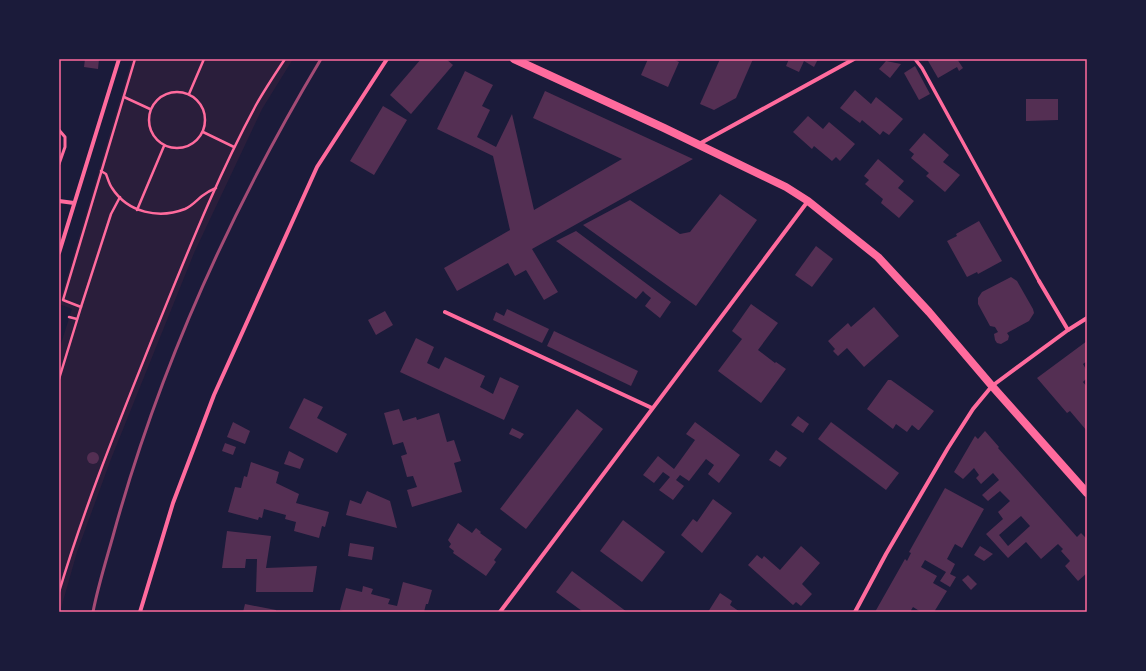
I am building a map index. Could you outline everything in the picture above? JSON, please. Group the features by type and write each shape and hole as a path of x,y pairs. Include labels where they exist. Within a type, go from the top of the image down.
{"main road":[{"path":"514,59 786,187 808,201 878,257 929,312 992,386 1087,493"}],"street":[{"path":"59,253 119,59"},
{"path":"140,612 173,503 214,395 318,167 387,59"},
{"path":"699,145 854,59"},
{"path":"915,59 922,68 1039,281 1068,330"},
{"path":"59,201 74,203"},
{"path":"500,612 808,201"},
{"path":"445,312 652,408"},
{"path":"855,612 886,554 948,448 973,409 992,386 1068,330 1087,318"}],"lane":[{"path":"59,130 65,137 65,148 59,164"}],"path":[{"path":"81,307 63,300 136,59"},
{"path":"189,94 204,59"},
{"path":"59,592 73,547 109,446 190,247 234,147 257,104 285,59"},
{"path":"178,92 189,94 198,101 204,111 205,122 203,132 196,141 186,147 175,149 164,146 156,140 150,130 148,119 150,109 157,100 167,94 178,92"},
{"path":"124,97 150,109"},
{"path":"203,132 234,147"},
{"path":"137,210 164,146"},
{"path":"101,171 106,174 112,188 127,204 137,210 150,213 169,214 187,208 204,194 216,188"},
{"path":"59,379 111,214 120,197"},
{"path":"69,316 77,319"}],"shaded area":[{"path":"132,59 293,59 262,109 194,253 111,459 77,552 59,612 59,350 72,309 59,304"}],"building":[{"path":"85,59 99,59 98,69 84,67"},
{"path":"421,59 446,59 453,65 411,114 390,95"},
{"path":"648,59 673,59 679,62 668,87 641,75"},
{"path":"720,59 753,59 736,98 714,110 700,104"},
{"path":"789,59 818,59 814,67 804,61 799,72 786,66"},
{"path":"927,59 957,59 963,68 959,71 957,67 938,78"},
{"path":"886,61 901,64 890,78 879,69"},
{"path":"915,66 930,94 919,100 904,73"},
{"path":"465,71 493,85 482,106 490,110 477,137 496,147 512,114 534,210 622,159 533,118 545,91 693,159 532,249 558,292 544,300 526,270 515,276 508,263 457,291 444,268 510,230 493,156 437,129"},
{"path":"855,90 871,104 876,97 903,119 889,135 883,131 880,135 862,120 860,123 840,108"},
{"path":"1026,99 1058,99 1058,120 1026,121"},
{"path":"383,106 407,120 374,175 350,161"},
{"path":"808,116 823,129 829,122 855,144 840,161 836,157 832,161 814,146 812,149 793,132"},
{"path":"924,133 949,155 943,162 960,175 945,192 926,176 929,173 911,158 914,154 909,150"},
{"path":"878,159 904,181 898,188 914,201 899,218 881,203 883,199 865,184 869,180 864,176"},
{"path":"720,194 757,220 696,306 583,225 630,200 680,234 690,232"},
{"path":"979,221 1002,261 978,274 977,272 967,277 947,241"},
{"path":"576,231 671,302 660,318 645,306 651,298 643,291 636,299 556,241"},
{"path":"816,246 833,259 812,287 795,275"},
{"path":"1011,277 1017,281 1034,313 1029,321 1007,333 1009,336 1008,340 1001,344 997,343 995,340 994,334 998,332 995,327 990,326 978,304 978,298 982,292"},
{"path":"751,304 778,323 758,350 775,363 776,362 786,369 761,403 718,371 742,339 732,331"},
{"path":"874,307 899,336 864,367 847,348 838,356 833,351 835,349 828,341 848,323 851,327"},
{"path":"507,309 549,329 542,343 493,320 496,312 504,316"},
{"path":"385,311 393,325 376,335 368,320"},
{"path":"554,331 638,371 631,386 547,346"},
{"path":"416,338 434,347 427,363 439,369 445,357 485,376 480,387 493,394 500,377 519,386 504,420 400,372"},
{"path":"1087,341 1087,361 1083,364 1087,371 1087,378 1083,382 1087,387 1087,431 1070,411 1067,413 1037,378"},
{"path":"888,380 891,380 934,411 919,430 912,425 907,432 896,424 893,429 867,409"},
{"path":"304,398 323,407 317,418 347,434 337,453 289,428"},
{"path":"399,409 403,421 416,417 417,420 439,413 447,442 454,440 461,461 454,463 462,492 412,507 407,490 417,487 413,476 407,477 401,456 407,454 403,442 393,445 384,413"},
{"path":"577,409 603,429 526,529 500,509"},
{"path":"798,416 809,424 803,433 791,425"},
{"path":"233,422 250,431 245,444 227,437"},
{"path":"695,422 740,455 719,483 708,474 714,465 706,459 689,481 680,475 676,480 684,486 673,500 659,490 670,477 663,472 654,483 643,475 658,456 674,469 695,440 686,434"},
{"path":"831,422 899,473 886,490 818,439"},
{"path":"512,428 524,434 520,439 509,434"},
{"path":"985,431 999,447 998,448 1077,537 1081,533 1087,539 1087,573 1078,581 1065,566 1070,561 1061,551 1063,549 1058,544 1041,559 1026,542 1008,558 986,534 1003,519 998,512 1010,501 1000,491 988,501 982,495 999,480 993,473 981,484 976,478 979,475 974,468 963,479 954,472 975,436 978,439","holes":["1021,516 1030,526 1008,546 999,535"]},
{"path":"225,443 236,447 233,455 222,451"},
{"path":"776,450 787,458 780,467 769,460"},
{"path":"289,451 304,459 300,469 284,464"},
{"path":"91,452 95,452 99,458 95,464 91,464 87,460 87,456"},
{"path":"251,462 279,472 276,483 299,494 296,503 329,512 325,527 322,526 319,538 294,531 296,522 285,519 286,515 264,509 262,518 259,517 258,520 228,512 235,487 241,488 244,476 247,477"},
{"path":"945,488 984,509 962,548 955,544 947,559 955,564 950,574 956,577 950,587 940,581 946,572 925,560 921,567 937,576 933,583 947,591 934,612 921,612 913,607 910,612 875,612 905,559 907,561 911,553 909,552"},
{"path":"367,491 390,501 397,528 346,515 350,500 361,504"},
{"path":"713,499 732,513 702,553 681,535 693,519 697,522"},
{"path":"623,520 665,552 642,582 600,551"},
{"path":"458,523 472,533 476,528 481,532 480,533 502,549 494,560 496,562 486,576 453,553 454,551 449,547 451,544 448,540"},
{"path":"227,531 271,536 266,568 317,566 313,592 256,592 257,559 246,559 245,568 222,568"},
{"path":"350,543 374,547 372,560 348,556"},
{"path":"801,546 820,563 802,584 812,594 801,606 796,602 793,605 748,565 757,555 762,559 764,556 780,570"},
{"path":"980,546 993,554 984,561 974,555"},
{"path":"572,571 627,612 581,612 582,611 556,592"},
{"path":"968,575 977,584 971,590 962,580"},
{"path":"403,582 432,590 424,612 347,612 340,610 346,588 362,592 363,586 373,589 371,594 390,599 388,604 397,606"},
{"path":"720,593 732,601 730,605 740,612 708,612"},
{"path":"245,604 276,610 276,612 243,612"}],"railway":[{"path":"93,612 102,574 131,473 152,412 201,290 257,173 288,115 321,59"}]}
